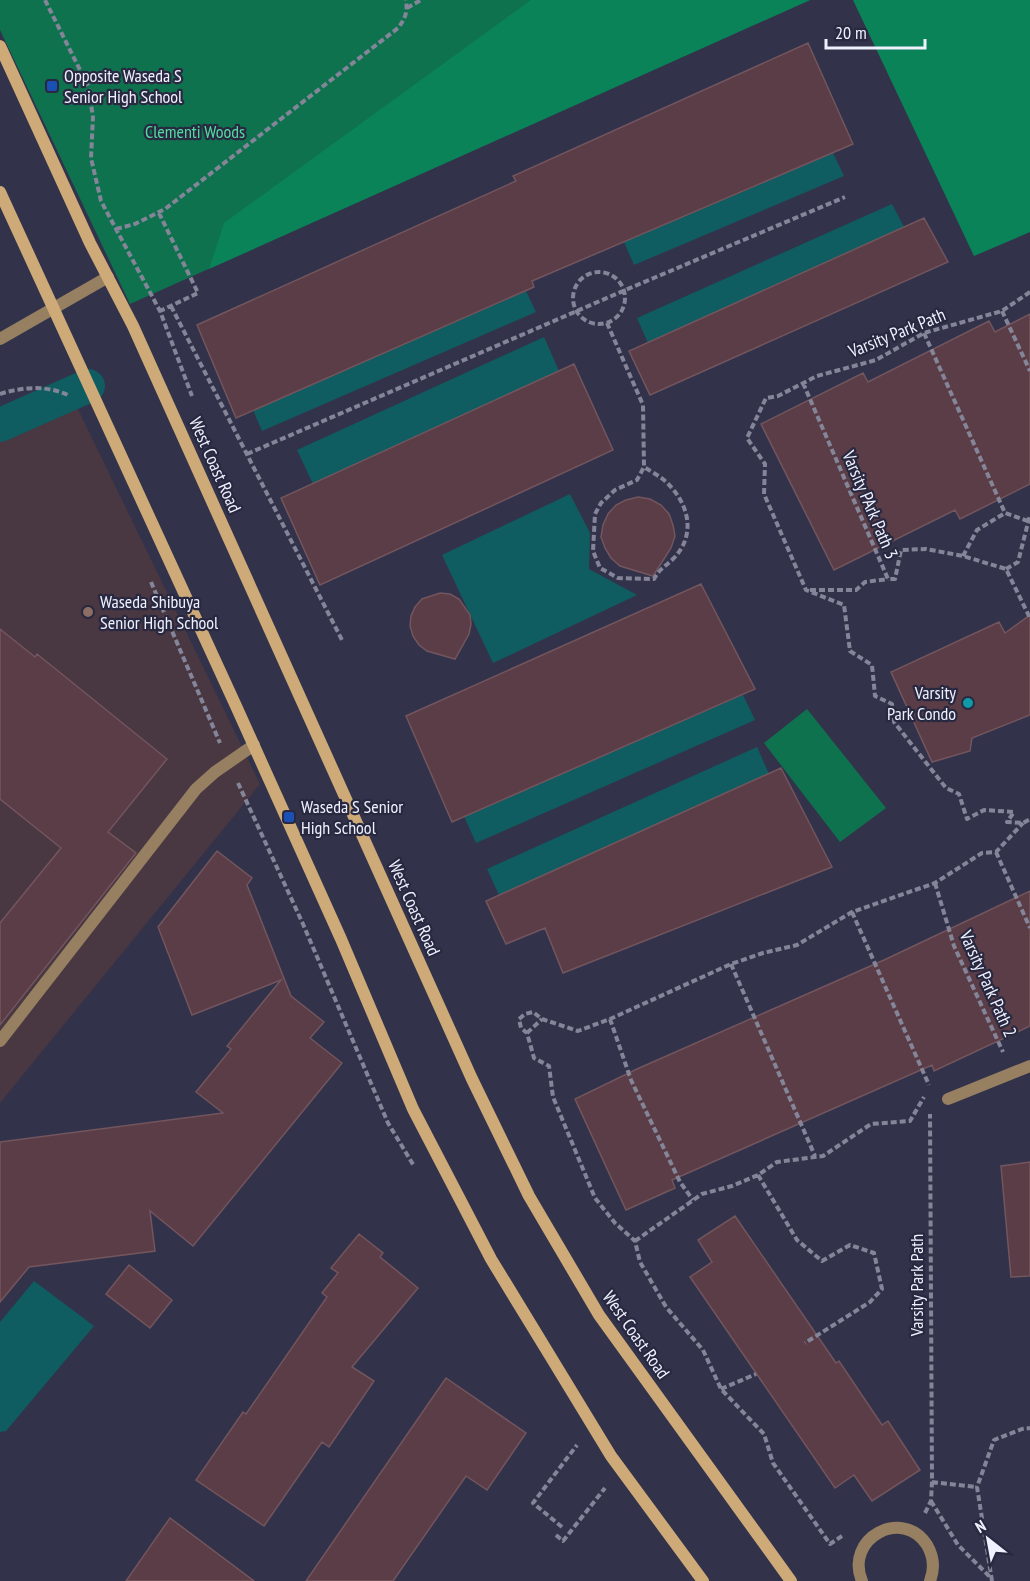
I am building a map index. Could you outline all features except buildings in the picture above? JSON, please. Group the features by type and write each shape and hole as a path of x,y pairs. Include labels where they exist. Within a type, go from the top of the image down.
{"main road":[{"name":"West Coast Road","path":"0,46 90,243 133,326 472,1080 529,1196 599,1315 791,1581"},
{"path":"0,192 254,745 341,939 413,1109 491,1259 611,1456 703,1581"}],"street":[{"path":"0,339 108,278"},
{"path":"0,1041 196,789 215,772 254,745"},
{"path":"948,1099 1030,1066"},
{"path":"862,1581 858,1570 860,1552 870,1537 889,1528 906,1529 922,1538 932,1553 934,1572 930,1581"}],"path":[{"path":"45,0 88,86 93,117 91,158 101,201 160,311 194,399"},
{"path":"116,229 135,224 159,213 398,28 405,18 406,0"},
{"path":"407,8 421,0"},
{"path":"247,454 844,197"},
{"path":"159,213 198,293 160,311"},
{"path":"601,271 615,276 625,296 623,310 607,323 589,323 575,311 572,292 582,277 601,271"},
{"name":"Varsity Park Path","path":"806,590 764,494 765,464 747,438 766,398 778,396 817,376 876,360 924,333 1002,311 1030,292"},
{"path":"171,306 342,640"},
{"path":"1002,311 1030,371"},
{"path":"607,323 644,405 644,467 637,480 615,490 601,503 595,514 593,551 600,568 618,578 654,579 660,568 673,559 686,540 688,517 676,493 664,480 644,467"},
{"path":"924,333 1005,513 1028,521"},
{"name":"Varsity PArk Path 3","path":"803,383 888,579 896,579 901,550 926,549 963,556 1006,569"},
{"path":"0,394 40,387"},
{"path":"963,556 977,530 1005,513"},
{"path":"1030,515 1018,562 1006,569 1030,618"},
{"path":"806,590 856,590 865,582 888,579"},
{"path":"806,590 844,604 850,651 872,665 875,696 892,704 894,722 946,788 959,794 967,819 984,810 1014,812 1007,822 1023,823"},
{"path":"830,1544 773,1463 764,1434 721,1389 703,1350 666,1307 640,1262 636,1241 615,1223 596,1198 553,1097 549,1066 534,1058 527,1032 521,1028 519,1019 533,1012 542,1019 578,1031 610,1019 731,964 797,945 852,912 934,883 982,854 996,852 1023,823 1030,819"},
{"path":"996,852 1030,928"},
{"name":"Varsity Park Path 2","path":"934,883 954,946 1002,1051 994,1060"},
{"path":"852,912 930,1087 940,1083"},
{"path":"731,964 815,1156"},
{"path":"527,1032 542,1019"},
{"path":"610,1019 631,1080 680,1182 693,1200"},
{"path":"636,1241 702,1194 732,1186 759,1175 777,1162 823,1156 870,1124 910,1121 925,1095"},
{"name":"Varsity Park Path","path":"930,1111 932,1482"},
{"path":"759,1175 797,1240 822,1261 850,1245 874,1252 882,1289 870,1302 806,1343"},
{"path":"721,1389 756,1374"},
{"path":"992,1580 976,1487 994,1440 1030,1428"},
{"path":"562,1527 533,1503 583,1437"},
{"path":"556,1535 563,1541 611,1480"},
{"path":"915,1532 931,1501 932,1482 976,1487"},
{"path":"931,1501 958,1545 992,1580"}],"shaded area":[{"path":"833,153 844,176 634,265 624,242"},
{"path":"892,204 904,227 648,343 637,318"},
{"path":"526,291 536,312 262,431 253,410"},
{"path":"544,337 559,371 313,484 297,450"},
{"name":"Waseda Shibuya Senior High School","path":"74,401 260,784 0,1103 0,440"},
{"path":"570,494 590,533 589,569 637,595 493,663 442,555"},
{"path":"743,695 755,720 476,843 464,816"},
{"path":"757,747 769,774 499,895 487,869"},
{"path":"34,1281 94,1326 6,1431 0,1432 0,1322"}],"green space":[{"name":"Clementi Woods","path":"0,0 810,0 130,304 0,30"},
{"path":"531,0 810,0 209,269 224,223"},
{"path":"853,0 1030,0 1030,232 974,256"},
{"path":"807,709 886,808 840,842 764,743"}],"waterway":[{"path":"0,425 88,386"}],"place":[{"name":"Opposite Waseda S Senior High School","path":"52,86"},
{"name":"Waseda Shibuya Senior High School","path":"88,612"},
{"name":"Varsity Park Condo","path":"968,703"},
{"name":"Waseda S Senior High School","path":"289,817"}]}
